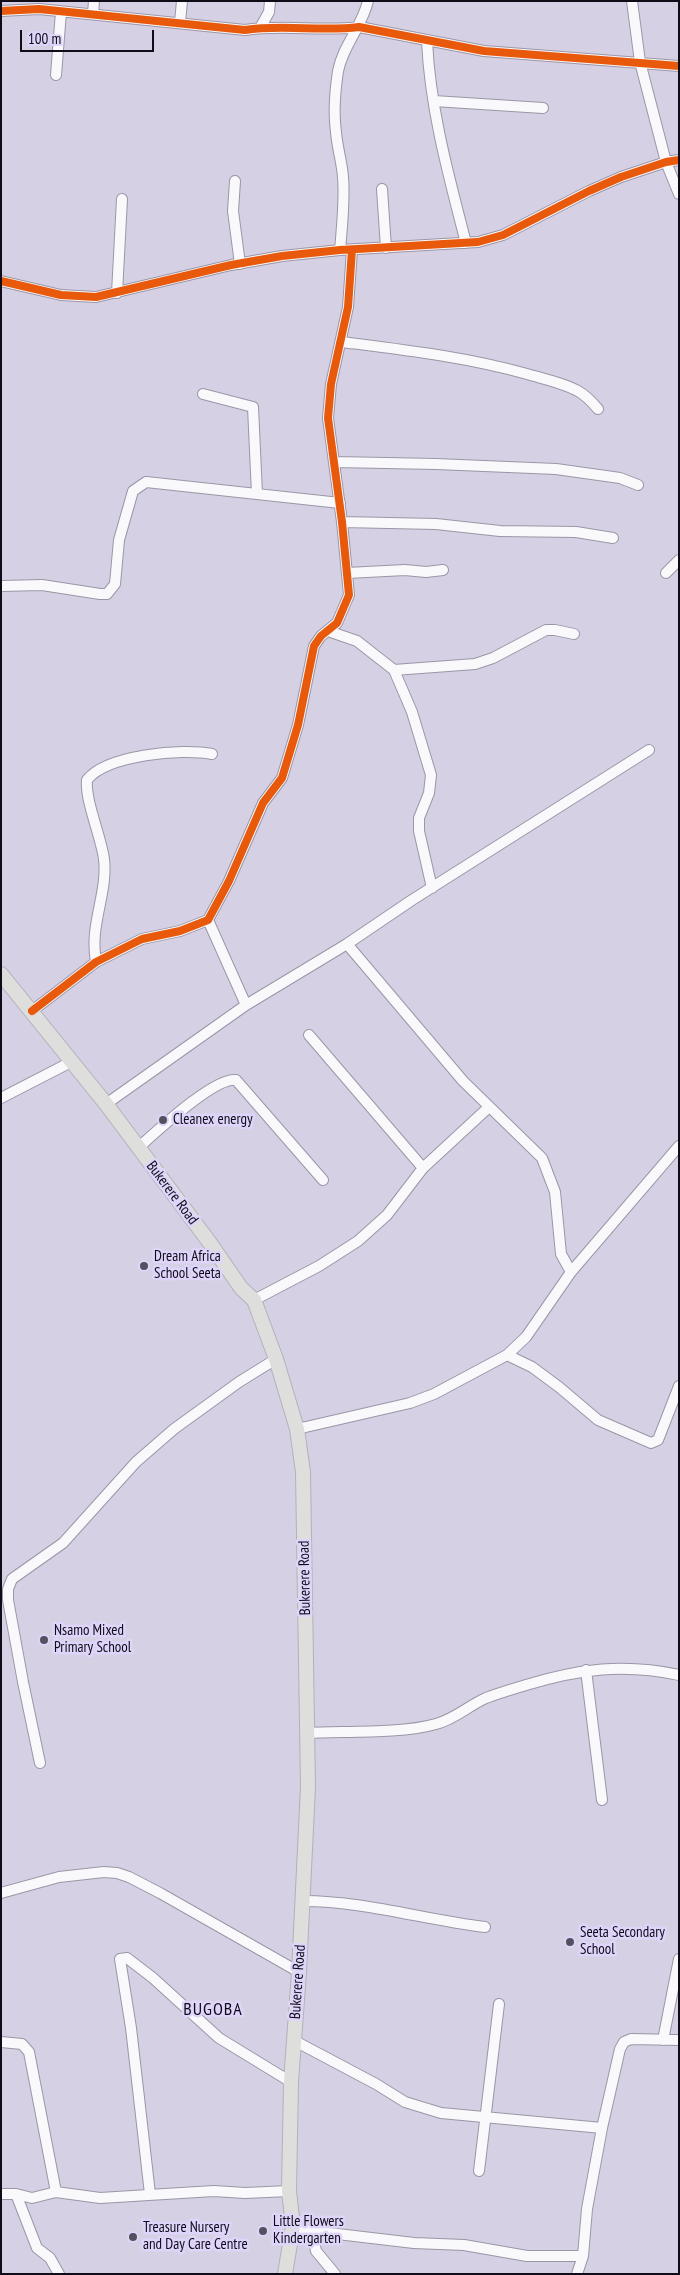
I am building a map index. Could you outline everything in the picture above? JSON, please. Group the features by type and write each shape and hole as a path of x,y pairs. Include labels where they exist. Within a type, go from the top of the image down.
{"main road":[{"name":"Bukerere Road","path":"1,974 106,1104 242,1288 254,1300 276,1359 297,1429 303,1472 308,1786 300,1972 291,2082 289,2191 293,2226 285,2274"}],"street":[{"path":"93,14 94,1"},
{"path":"180,22 182,1"},
{"path":"260,28 269,12 270,1"},
{"path":"340,250 344,176 334,112 338,68 346,44 359,27 368,1"},
{"path":"632,1 640,62 666,162 679,194"},
{"path":"1,11 39,10 93,14 245,30 260,28 344,29 359,27 484,51 679,66"},
{"path":"56,75 61,12"},
{"path":"428,40 428,68 434,101 466,243"},
{"path":"434,101 543,108"},
{"path":"1,281 61,295 96,297 282,256 340,250 478,242 503,235 589,191 666,162 679,160"},
{"path":"235,181 233,211 240,264"},
{"path":"382,189 386,248"},
{"path":"117,292 122,199"},
{"path":"32,1011 96,962 142,939 180,931 208,920 228,881 263,803 282,778 298,725 314,646 340,617 349,595 340,503 328,418 328,401 348,307 352,250"},
{"path":"342,342 426,352 500,367 562,384 588,397 598,409"},
{"path":"203,394 253,407 257,494"},
{"path":"335,462 436,464 556,470 620,478 638,485"},
{"path":"1,586 42,585 100,594 107,594 112,591 119,540 133,491 146,482 340,503"},
{"path":"342,522 436,524 500,531 576,532 612,538"},
{"path":"666,573 679,560"},
{"path":"347,573 443,570"},
{"path":"394,670 475,664 493,658 546,630 574,634"},
{"path":"328,631 357,641 394,670 412,712 430,775 431,784 421,809 419,831 432,888"},
{"path":"106,1104 246,1005 347,944 649,750"},
{"path":"96,962 94,930 103,883 104,860 87,780 94,771 140,756 195,751 212,754"},
{"path":"208,920 246,1005"},
{"path":"347,944 463,1081 542,1158 555,1192 561,1254 571,1272"},
{"path":"308,1035 423,1168"},
{"path":"1,1098 71,1062"},
{"path":"138,1148 188,1104 226,1081 236,1080 323,1180"},
{"path":"254,1300 319,1266 358,1241 387,1215 423,1168 489,1107"},
{"path":"297,1429 410,1403 441,1390 507,1355 526,1337 571,1272 679,1146"},
{"path":"507,1355 532,1367 598,1420 651,1443 658,1440 679,1386"},
{"path":"40,1763 8,1600 8,1588 12,1579 63,1544 136,1462 174,1429 238,1382 276,1359"},
{"path":"307,1733 388,1730 434,1724 452,1718 496,1694 586,1670 624,1668 656,1670 679,1675"},
{"path":"586,1670 602,1800"},
{"path":"1,1893 59,1877 104,1872 117,1873 160,1893 300,1972"},
{"path":"303,1902 330,1901 440,1922 485,1927"},
{"path":"150,2194 131,2028 120,1959 127,1958 153,1978 219,2038 291,2082"},
{"path":"663,2040 679,1959"},
{"path":"479,2171 487,2118 499,2004"},
{"path":"577,2274 582,2256 587,2209 602,2128 622,2045 631,2039 679,2040"},
{"path":"293,2040 376,2084 405,2102 441,2113 602,2128"},
{"path":"1,2042 22,2044 28,2052 56,2192"},
{"path":"1,2194 16,2194 32,2198 56,2192 100,2198 214,2191 245,2193 289,2191"},
{"path":"16,2194 37,2248 50,2258 59,2274"},
{"path":"293,2226 312,2231 414,2243 464,2245 527,2256 582,2256"},
{"path":"312,2231 316,2251 335,2274"}],"cycle path":[{"path":"1,11 39,9 245,30 259,28 330,29 359,27 484,51 679,66"},
{"path":"1,281 61,295 96,297 231,265 282,256 340,250 478,242 503,235 589,191 621,177 666,162 679,160"},
{"path":"32,1011 96,962 142,939 180,931 208,920 229,881 263,803 282,778 298,725 314,646 321,636 337,623 349,595 342,522 328,418 331,384 348,307 352,250"}],"place":[{"name":"Cleanex energy","path":"163,1120"},
{"name":"Dream Africa School Seeta","path":"144,1266"},
{"name":"Nsamo Mixed Primary School","path":"44,1640"},
{"name":"Seeta Secondary School","path":"570,1942"},
{"name":"Little Flowers Kindergarten","path":"263,2231"},
{"name":"Treasure Nursery and Day Care Centre","path":"133,2237"}],"district":[{"name":"BUGOBA","path":"213,2010"}]}
